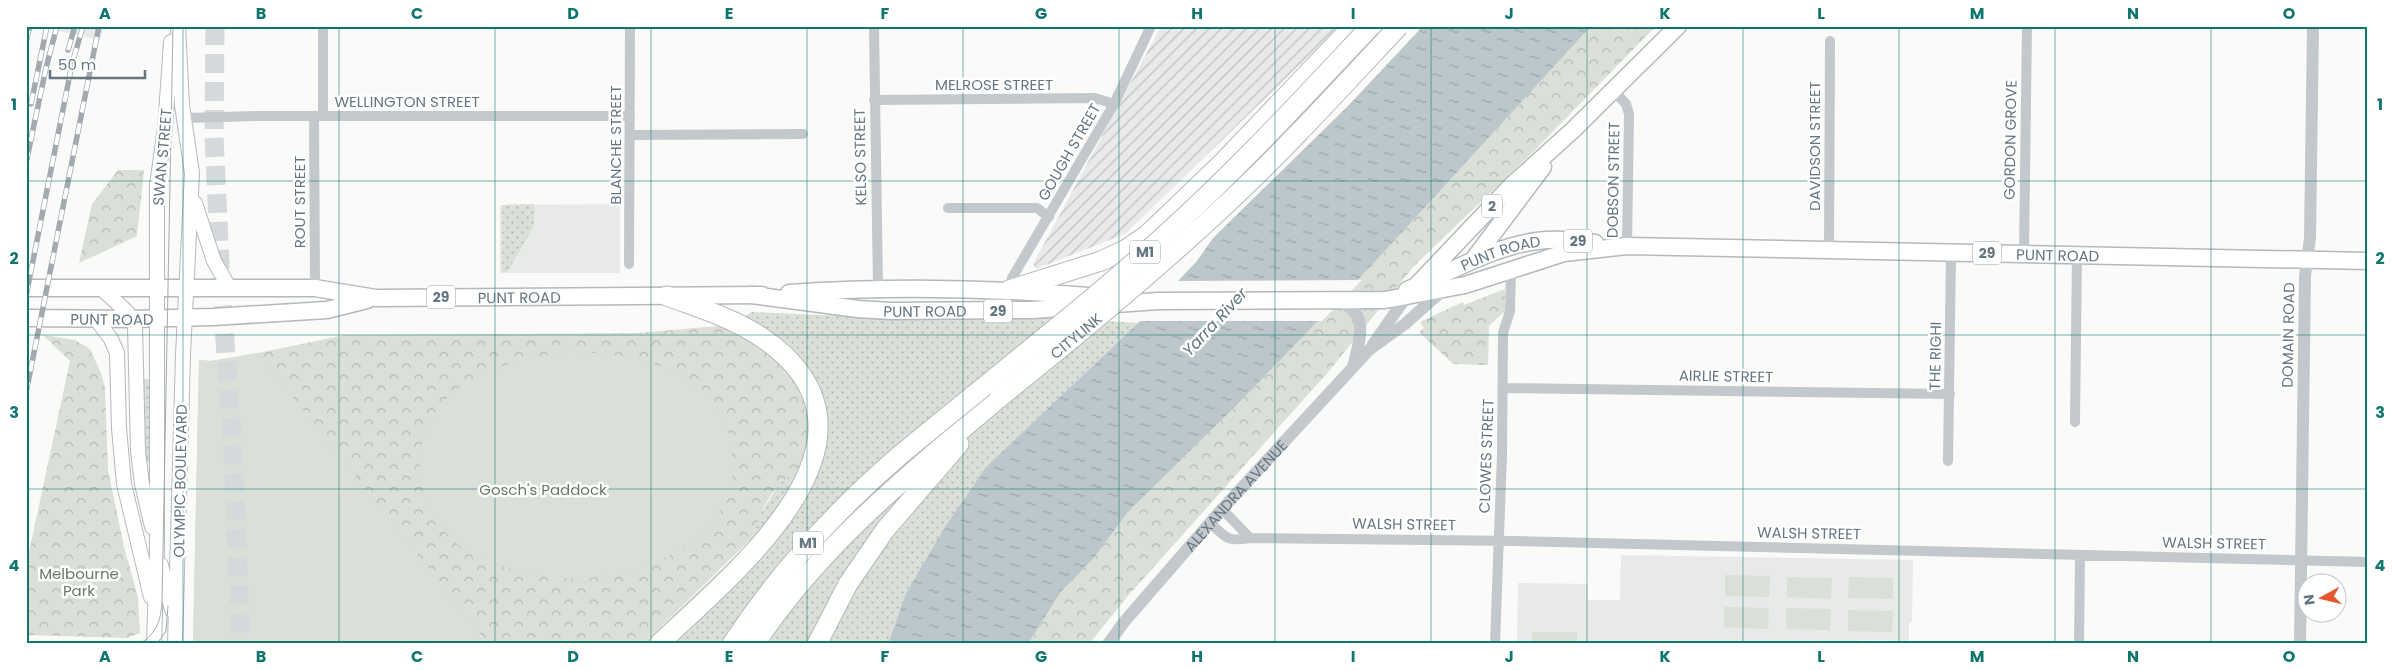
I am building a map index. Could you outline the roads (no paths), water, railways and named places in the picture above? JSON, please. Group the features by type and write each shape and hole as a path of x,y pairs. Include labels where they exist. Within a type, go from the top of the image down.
{"highway":[{"path":"1009,290 1101,261 1125,250 1147,235 1223,162 1353,26"},
{"name":"M1","path":"732,644 793,560 856,493 1098,293 1167,233 1248,156 1371,26"},
{"name":"CITYLINK","path":"918,478 999,398 1065,345 1220,210 1267,164 1399,26"},
{"path":"659,644 744,564 775,530 806,480 814,456 817,436 817,418 811,394 799,372 788,359 746,328 667,296"},
{"path":"817,644 830,616 867,554 918,478"},
{"name":"M1","path":"755,644 806,575 842,536 918,478"},
{"path":"765,644 806,575"}],"main road":[{"name":"SWAN STREET","path":"157,319 158,172 165,128 172,26"},
{"name":"SWAN STREET","path":"178,26 184,118 190,149 192,182 185,318"},
{"name":"ALEXANDRA AVENUE","path":"1411,292 1511,186 1573,130 1678,26"},
{"name":"ALEXANDRA AVENUE","path":"1443,290 1473,260 1503,218 1573,130"},
{"path":"192,182 197,210 214,262 230,289"},
{"name":"PUNT ROAD","path":"1411,292 1473,260 1519,245 1542,240 1572,240 1627,246 2368,261"},
{"name":"PUNT ROAD","path":"752,295 851,308 891,310 1032,310 1139,301 1328,300 1354,304 1411,292 1443,290 1474,283 1564,253 1627,246"},
{"name":"PUNT ROAD","path":"26,288 315,288 376,298 752,295 878,288 1009,290 1139,301"},
{"path":"101,288 133,319 137,334 138,451 142,484 176,625"},
{"name":"PUNT ROAD","path":"26,318 157,319 327,310 376,298"},
{"name":"OLYMPIC BOULEVARD","path":"175,644 185,318"},
{"path":"96,319 111,339 118,353 120,448 124,484 154,610"},
{"name":"OLYMPIC BOULEVARD","path":"154,644 157,550 157,319"},
{"path":"135,536 147,546 157,550 170,549 179,541"}],"street":[{"name":"ROUT STREET","path":"315,288 323,26"},
{"name":"BLANCHE STREET","path":"629,264 630,26"},
{"name":"KELSO STREET","path":"874,26 878,288"},
{"name":"GOUGH STREET","path":"1009,290 1014,274 1114,104 1151,26"},
{"name":"GORDON GROVE","path":"2024,253 2026,26"},
{"name":"DOMAIN ROAD","path":"2300,644 2305,276 2311,217 2313,26"},
{"name":"DAVIDSON STREET","path":"1828,250 1830,41"},
{"name":"DOBSON STREET","path":"1613,90 1626,104 1629,114 1627,246"},
{"name":"MELROSE STREET","path":"874,100 1095,98 1114,104"},
{"name":"WELLINGTON STREET","path":"184,118 630,116"},
{"path":"630,135 803,134"},
{"path":"948,208 1037,208 1049,217"},
{"name":"THE RIGHI","path":"1948,461 1951,252"},
{"path":"2075,422 2077,254"},
{"name":"CLOWES STREET","path":"1495,644 1503,333 1508,318 1511,270"},
{"name":"ALEXANDRA AVENUE","path":"1108,644 1124,622 1222,509 1369,350 1405,324 1443,290"},
{"name":"ALEXANDRA AVENUE","path":"1369,350 1384,326 1411,292"},
{"path":"1353,367 1362,327 1354,304"},
{"name":"AIRLIE STREET","path":"1503,388 1950,394"},
{"path":"1222,509 1250,538"},
{"name":"WALSH STREET","path":"1210,523 1230,540 1250,538 1499,541 2368,562"},
{"path":"2080,555 2080,644"}],"water":[{"name":"Yarra River","path":"1423,26 1591,26 1373,264 1237,405 1128,512 1094,558 1060,593 1028,644 888,644 906,593 944,528 986,467 1138,323 1197,261 1213,238 1348,106"}],"tunnel":[{"path":"215,26 214,136 221,285 233,452 241,644"}],"tram line":[{"path":"139,644 150,636 157,626 161,614 162,601 173,26"},
{"path":"157,644 166,631 168,606"}],"railway":[{"path":"26,41 30,26"},
{"path":"31,104 47,26"},
{"path":"26,163 57,26"},
{"path":"68,50 75,26"},
{"path":"26,296 72,64 83,26"},
{"path":"26,393 99,26"}],"park label":[{"name":"Gosch's Paddock","path":"543,489"},
{"name":"Melbourne Park","path":"79,582"}]}
